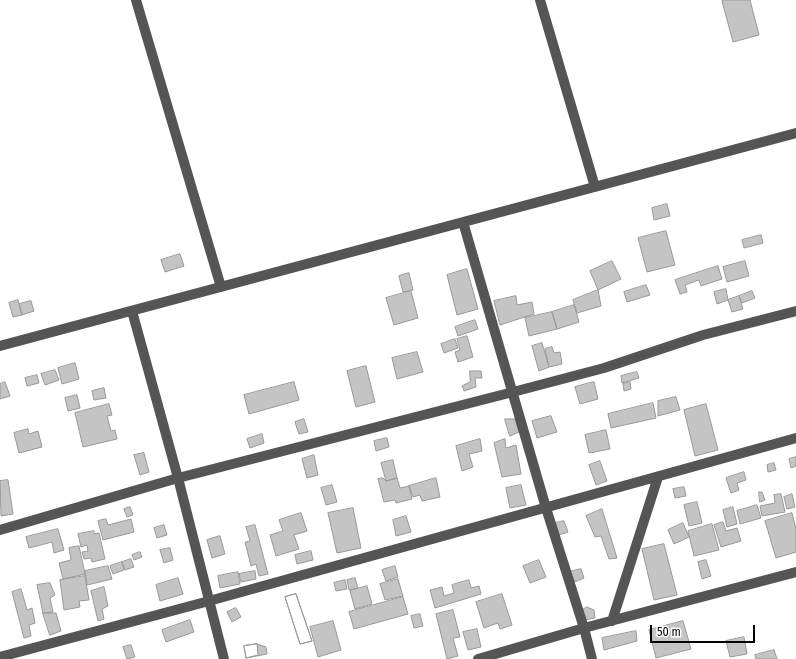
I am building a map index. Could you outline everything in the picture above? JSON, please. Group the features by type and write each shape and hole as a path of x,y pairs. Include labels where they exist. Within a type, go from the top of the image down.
{"street":[{"path":"136,0 221,287"},
{"path":"540,0 595,187"},
{"path":"0,346 796,133"},
{"path":"463,222 546,508 584,628 592,659"},
{"path":"132,311 178,478 224,659"},
{"path":"0,530 178,478 604,368 703,335 796,311"},
{"path":"0,657 209,601 796,438"},
{"path":"612,621 658,477"},
{"path":"478,659 584,628 796,572"}],"building":[{"path":"750,0 759,35 733,42 722,1"},
{"path":"667,204 670,216 654,220 652,208"},
{"path":"666,231 675,265 647,272 638,238"},
{"path":"761,235 763,243 744,248 742,240"},
{"path":"180,254 184,266 165,272 161,260"},
{"path":"612,261 621,279 598,290 590,271"},
{"path":"745,261 749,276 727,282 723,267"},
{"path":"718,266 722,279 701,286 699,280 685,285 687,292 680,294 675,280"},
{"path":"467,269 478,309 457,315 447,275"},
{"path":"409,273 413,290 403,292 399,276"},
{"path":"646,285 650,295 627,302 624,292"},
{"path":"726,289 728,300 717,304 714,292"},
{"path":"598,290 601,306 577,313 573,300"},
{"path":"411,291 418,318 394,325 386,298"},
{"path":"752,291 755,298 742,303 739,296"},
{"path":"516,296 517,305 532,302 534,314 500,325 494,301"},
{"path":"739,296 743,309 732,312 728,300"},
{"path":"18,300 22,315 13,317 9,303"},
{"path":"31,301 34,311 22,315 19,304"},
{"path":"574,305 579,322 557,329 552,312"},
{"path":"552,312 557,329 529,336 525,318"},
{"path":"475,320 478,329 458,336 455,327"},
{"path":"467,336 473,357 458,362 455,352 460,350 457,339"},
{"path":"455,339 458,348 444,353 441,344"},
{"path":"542,343 549,367 539,371 532,346"},
{"path":"552,347 554,353 560,352 562,364 549,367 545,349"},
{"path":"417,352 423,372 397,379 392,358"},
{"path":"75,363 79,379 62,384 58,368"},
{"path":"366,366 375,402 356,407 347,371"},
{"path":"55,370 59,380 45,385 41,374"},
{"path":"470,371 481,371 482,378 475,378 476,387 464,391 462,386 470,382"},
{"path":"637,372 639,378 622,383 621,376"},
{"path":"37,375 39,383 27,386 25,378"},
{"path":"5,382 10,396 0,399 0,384"},
{"path":"294,382 299,400 249,414 244,395"},
{"path":"594,382 598,399 580,404 575,387"},
{"path":"630,382 631,389 624,391 623,384"},
{"path":"104,388 106,398 94,400 92,391"},
{"path":"77,395 80,408 68,411 65,398"},
{"path":"676,397 680,410 658,416 658,401"},
{"path":"653,403 656,418 611,428 608,414"},
{"path":"109,404 112,415 107,416 111,431 115,430 117,439 83,447 75,413"},
{"path":"706,404 718,450 695,456 684,410"},
{"path":"551,416 557,432 537,438 532,421"},
{"path":"304,419 308,432 299,434 295,422"},
{"path":"505,419 515,419 519,432 510,436"},
{"path":"28,429 29,434 38,431 42,447 19,453 14,433"},
{"path":"606,430 610,449 589,453 585,435"},
{"path":"262,434 264,443 250,448 247,439"},
{"path":"387,438 389,447 376,451 374,441"},
{"path":"480,439 482,451 469,454 473,467 462,471 456,446"},
{"path":"505,439 506,448 516,445 521,474 502,477 494,443"},
{"path":"144,453 149,472 140,475 134,455"},
{"path":"314,455 318,475 307,478 302,459"},
{"path":"796,457 796,466 791,468 789,459"},
{"path":"393,460 397,478 386,481 381,463"},
{"path":"600,461 607,481 596,485 589,465"},
{"path":"774,463 776,470 768,472 767,465"},
{"path":"744,472 746,480 737,483 739,490 731,493 726,478"},
{"path":"383,478 386,481 397,478 400,488 409,486 412,499 396,503 395,500 384,502 378,479"},
{"path":"436,478 440,497 422,501 420,495 413,497 409,486"},
{"path":"8,480 13,514 1,516 0,481"},
{"path":"332,485 337,502 326,505 321,488"},
{"path":"521,485 526,505 510,508 506,488"},
{"path":"684,487 686,496 675,498 673,489"},
{"path":"759,492 762,492 765,500 760,502"},
{"path":"781,494 785,512 762,516 760,506 775,503 774,495"},
{"path":"792,494 795,507 787,509 784,497"},
{"path":"697,502 702,523 689,526 684,505"},
{"path":"757,505 761,518 740,524 737,511"},
{"path":"130,507 133,515 127,517 124,509"},
{"path":"733,507 737,524 727,527 723,510"},
{"path":"353,508 361,548 337,553 328,513"},
{"path":"602,509 617,558 609,559 601,536 595,537 586,516"},
{"path":"301,513 307,531 294,535 299,549 276,556 270,535 283,531 279,520"},
{"path":"792,513 796,529 796,552 776,558 765,521"},
{"path":"406,516 411,532 396,536 393,520"},
{"path":"106,519 108,525 131,519 134,532 103,540 98,521"},
{"path":"564,521 568,532 559,535 555,523"},
{"path":"723,522 726,531 737,528 741,541 721,547 714,525"},
{"path":"683,523 689,537 674,544 668,530"},
{"path":"712,524 719,550 694,556 688,531"},
{"path":"164,525 167,535 157,538 154,528"},
{"path":"255,525 268,574 259,576 256,564 251,566 245,542 250,541 246,527"},
{"path":"58,529 64,550 54,553 52,542 29,548 26,537"},
{"path":"94,531 94,534 99,533 105,559 92,562 91,558 84,559 82,552 88,551 87,545 81,547 78,534"},
{"path":"220,536 225,554 212,558 207,540"},
{"path":"664,544 677,595 654,600 642,549"},
{"path":"79,546 85,574 63,579 59,563 71,560 69,548"},
{"path":"170,548 173,560 164,563 160,550"},
{"path":"311,551 313,560 297,564 295,555"},
{"path":"140,552 142,557 134,560 132,555"},
{"path":"131,559 134,567 125,570 122,562"},
{"path":"539,560 546,577 530,583 523,566"},
{"path":"706,560 711,576 702,579 698,562"},
{"path":"122,562 124,570 113,574 110,566"},
{"path":"108,566 112,579 87,585 85,571"},
{"path":"395,566 398,577 386,581 382,570"},
{"path":"581,569 584,578 572,583 569,572"},
{"path":"255,571 256,579 241,582 239,574"},
{"path":"238,572 240,584 220,588 218,576"},
{"path":"85,576 89,600 79,601 80,607 64,610 60,580"},
{"path":"178,578 183,594 160,601 156,585"},
{"path":"355,578 358,588 349,590 347,580"},
{"path":"398,579 403,596 385,600 380,584"},
{"path":"345,580 347,589 336,591 334,583"},
{"path":"469,580 471,588 479,586 481,594 435,608 430,590 442,587 444,596 454,593 452,585"},
{"path":"50,583 55,595 50,598 53,612 43,613 37,585"},
{"path":"367,586 372,604 355,609 350,591"},
{"path":"104,587 108,606 102,609 104,619 98,621 91,591"},
{"path":"21,589 27,610 32,608 35,623 29,625 31,636 24,638 12,592"},
{"path":"296,594 312,641 300,644 285,597"},
{"path":"296,594 312,641 300,644 285,597"},
{"path":"502,594 512,625 500,629 498,623 484,628 476,602"},
{"path":"403,597 408,614 354,629 349,612"},
{"path":"587,607 594,610 595,618 584,620 581,611"},
{"path":"236,608 241,617 232,622 227,612"},
{"path":"453,610 460,637 453,638 458,656 447,659 436,614"},
{"path":"43,613 56,613 61,631 50,635"},
{"path":"420,614 423,626 414,628 411,616"},
{"path":"190,620 194,632 166,642 162,630"},
{"path":"333,621 341,650 318,657 310,627"},
{"path":"683,621 691,649 656,658 649,630"},
{"path":"477,629 481,647 468,650 463,632"},
{"path":"636,631 637,641 604,650 602,638"},
{"path":"744,637 747,654 730,657 726,641"},
{"path":"257,644 258,655 246,658 244,646"},
{"path":"257,644 266,647 267,654 246,658 244,646"},
{"path":"131,645 135,657 127,659 123,647"},
{"path":"774,650 777,659 756,659 755,655"}]}
